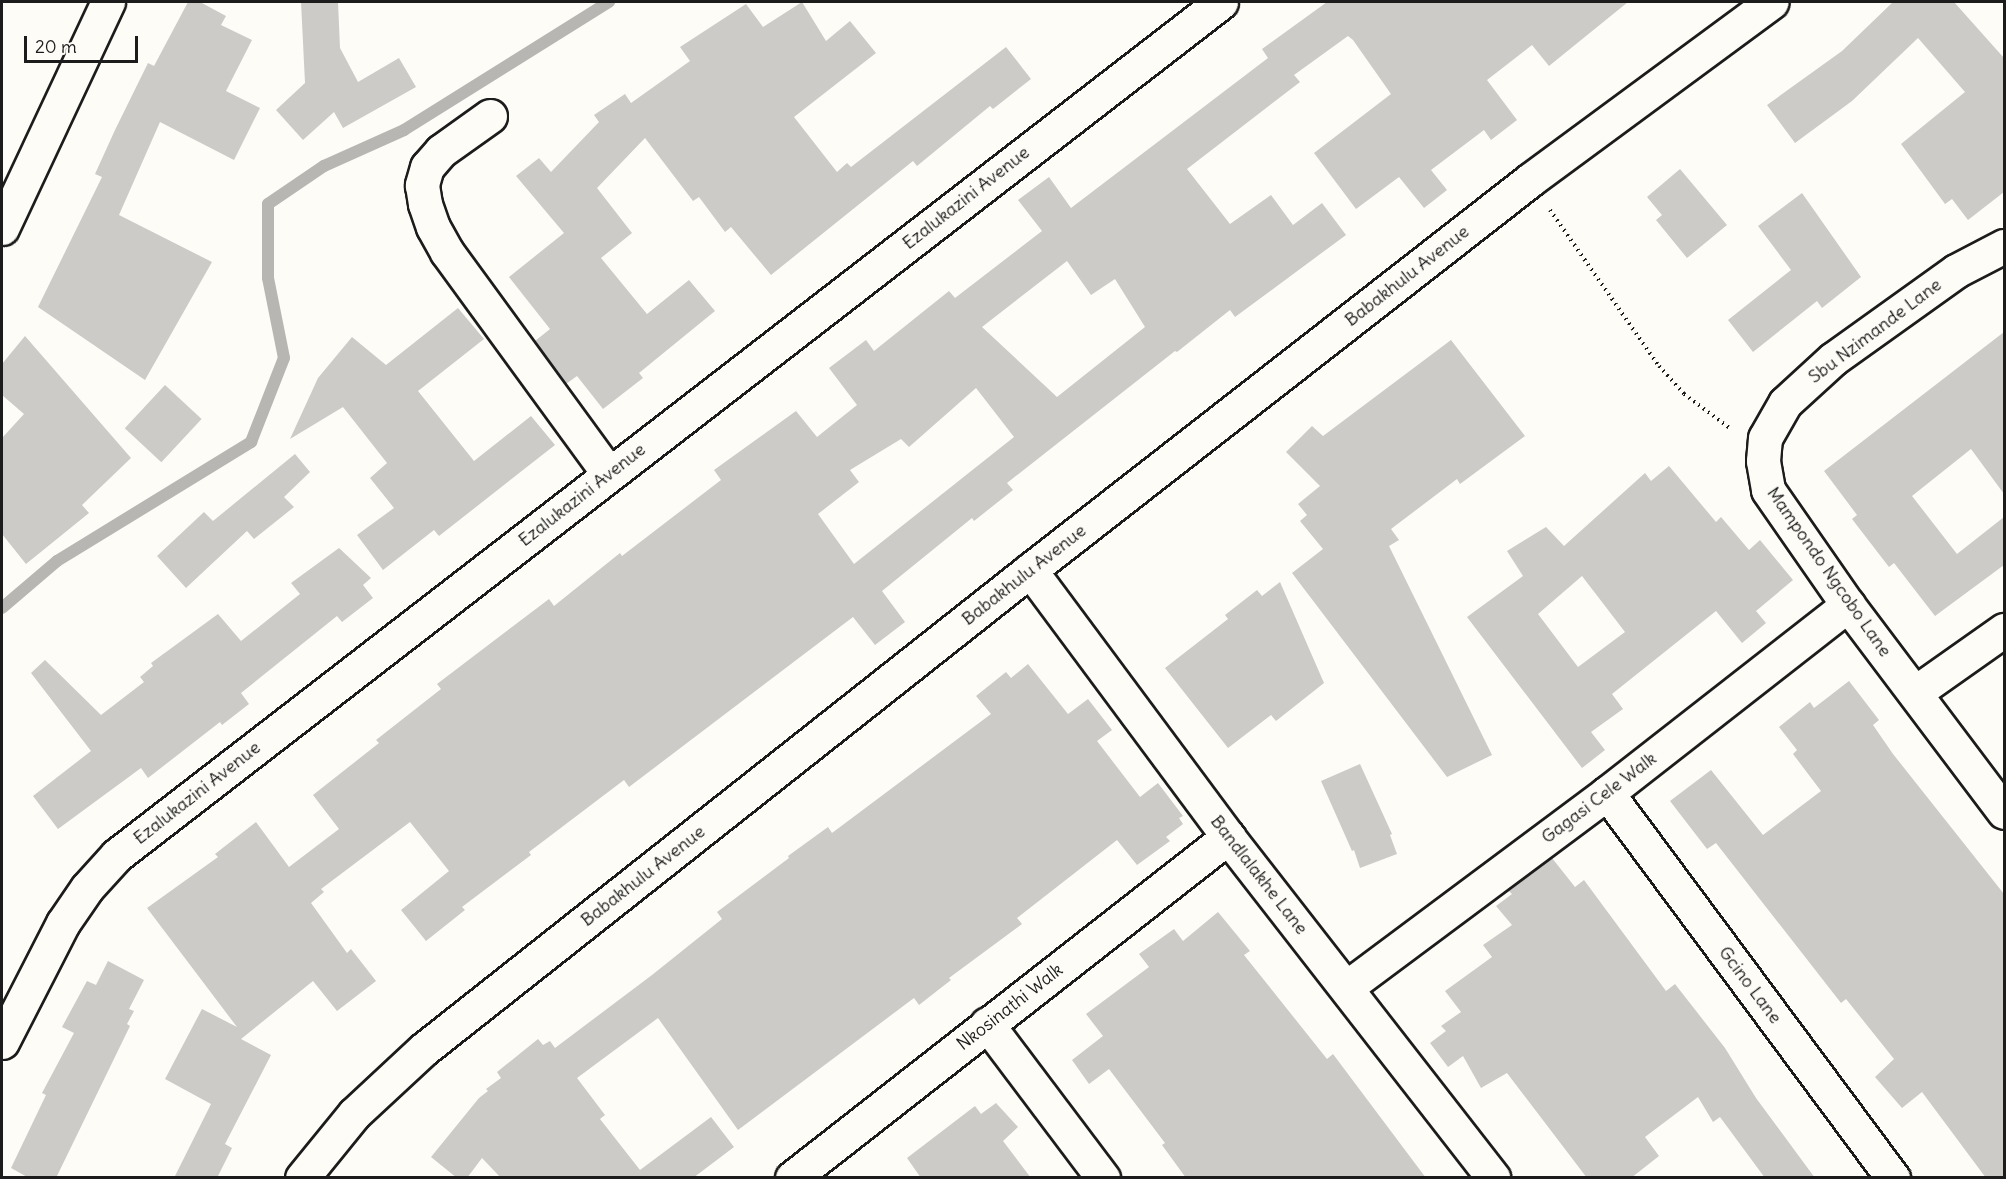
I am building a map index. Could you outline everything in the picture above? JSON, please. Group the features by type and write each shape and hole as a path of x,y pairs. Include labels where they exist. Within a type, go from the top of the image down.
{"street":[{"path":"2,228 108,2"},
{"name":"Ezalukazini Avenue","path":"2,1042 63,923 87,888 117,855 1221,2"},
{"name":"Babakhulu Avenue","path":"302,1178 354,1114 424,1049 1030,570 1530,180 1771,2"},
{"path":"489,116 441,151 427,167 422,185 425,204 433,226 447,252 609,474"},
{"name":"Sbu Nzimande Lane","path":"1765,438 1785,403 1833,359 1956,271 2004,246"},
{"name":"Mampondo Ngcobo Lane","path":"1765,438 1763,461 1768,490 1848,605 1916,692 2004,812"},
{"name":"Bandlalakhe Lane","path":"1030,570 1228,837 1347,987 1493,1178"},
{"name":"Gagasi Cele Walk","path":"1347,987 1607,793 1848,605"},
{"path":"1916,692 2004,630"},
{"name":"Gcino Lane","path":"1607,793 1893,1178"},
{"name":"Nkosinathi Walk","path":"792,1178 1228,837"},
{"path":"987,1024 1103,1178"}],"path":[{"path":"1530,180 1659,366 1684,394 1711,417 1741,436 1765,438"}],"building":[{"path":"188,2 200,2 226,16 221,25 252,40 226,91 260,108 234,160 160,122 119,215 212,262 145,380 38,307 102,177 95,174 115,130 148,63 154,66"},
{"path":"301,2 338,2 340,48 358,82 399,58 416,87 343,128 334,112 303,140 276,110 305,83"},
{"path":"802,2 826,41 850,21 876,53 794,117 837,172 847,163 851,167 1006,47 1031,79 993,109 990,106 917,166 913,161 771,275 731,227 725,232 699,197 693,201 645,138 597,188 632,233 601,258 647,314 689,280 715,311 639,373 643,378 603,409 577,376 566,384 535,341 550,329 509,277 564,233 516,176 539,158 551,172 599,122 594,115 625,94 631,103 690,61 680,47 746,4 763,27"},
{"path":"1327,2 1628,2 1549,66 1532,45 1487,80 1517,120 1491,140 1484,130 1431,170 1447,190 1424,208 1399,177 1356,209 1314,153 1391,94 1353,40 1348,36 1294,75 1300,82 1187,169 1230,224 1271,195 1293,225 1322,203 1346,235 1235,317 1230,310 1177,352 1175,351 1007,483 1013,490 974,521 972,518 882,591 905,622 875,645 853,617 629,787 624,780 529,852 531,855 462,907 465,910 426,941 401,910 449,871 410,822 321,889 324,892 311,903 347,953 351,949 376,981 337,1011 313,981 241,1039 271,1055 225,1144 232,1148 217,1178 174,1178 211,1104 165,1079 202,1009 237,1027 147,908 218,857 215,854 256,822 289,867 339,829 313,795 379,743 376,740 441,689 437,684 549,599 554,606 620,553 622,556 721,480 714,470 796,411 817,437 857,405 829,368 866,340 874,351 949,291 955,298 1042,231 1018,200 1049,177 1071,208 1268,58 1262,49","holes":["1067,261 1091,295 1115,279 1145,327 1057,397 982,327","976,388 1014,437 854,564 818,514 859,482 850,470 901,439 909,447"]},
{"path":"1893,2 1954,2 2004,58 2004,192 1968,220 1952,199 1945,204 1901,144 1965,92 1918,38 1852,101 1795,143 1767,105 1842,51"},
{"path":"1680,169 1727,225 1687,258 1656,220 1662,215 1647,197"},
{"path":"1802,193 1861,277 1822,308 1817,301 1753,352 1728,320 1791,270 1758,226"},
{"path":"458,308 484,339 418,391 474,461 531,416 555,445 439,536 434,530 383,570 357,535 394,508 370,478 387,463 343,407 290,439 318,378 352,337 386,365"},
{"path":"2004,332 2004,494 1971,449 1912,496 1957,554 2004,517 2004,565 1935,616 1894,563 1889,567 1852,519 1857,515 1824,471"},
{"path":"25,336 131,458 82,505 89,513 26,564 2,534 2,438 24,414 2,395 2,364"},
{"path":"1451,340 1525,436 1460,484 1457,479 1391,529 1399,540 1389,546 1492,755 1447,777 1292,573 1323,549 1300,521 1307,515 1298,504 1320,486 1286,452 1312,426 1323,436"},
{"path":"165,385 202,419 161,462 125,428"},
{"path":"295,454 310,472 284,497 294,507 254,539 247,531 186,588 157,556 204,512 213,521"},
{"path":"1669,466 1716,522 1721,517 1749,550 1760,540 1793,580 1756,611 1766,623 1742,643 1716,611 1612,694 1623,709 1591,732 1605,750 1582,768 1467,617 1523,576 1507,551 1546,527 1564,546 1645,473 1651,481","holes":["1582,576 1625,632 1578,667 1538,614"]},
{"path":"339,548 371,578 363,585 373,598 342,622 337,616 241,693 249,704 222,725 220,722 148,778 141,768 58,829 33,796 91,751 31,673 45,660 101,715 144,682 140,677 153,666 151,663 218,614 241,641 300,594 291,583"},
{"path":"1280,582 1324,683 1276,721 1271,715 1228,748 1165,668 1228,619 1225,615 1257,590 1262,596"},
{"path":"1028,664 1068,714 1088,699 1112,730 1097,741 1140,797 1158,783 1183,816 1179,818 1183,824 1166,837 1170,841 1137,865 1117,840 1017,918 1022,924 949,978 951,980 919,1005 914,998 738,1130 658,1018 577,1078 605,1115 600,1119 640,1170 711,1117 734,1147 693,1178 501,1178 482,1158 467,1178 457,1178 431,1157 479,1098 488,1091 486,1089 501,1078 497,1072 538,1039 543,1045 550,1041 555,1048 652,975 722,919 717,912 789,858 788,856 828,827 832,833 991,714 976,696 1006,672 1011,678"},
{"path":"1849,681 1879,720 1873,725 1893,754 2004,894 2004,1178 1986,1178 1922,1092 1902,1108 1875,1077 1894,1059 1846,999 1841,1003 1716,843 1707,849 1670,801 1711,770 1763,835 1821,791 1793,754 1797,750 1779,727 1810,702 1814,708"},
{"path":"1360,764 1392,834 1390,835 1397,854 1360,868 1354,850 1352,851 1321,781"},
{"path":"1552,858 1575,887 1584,880 1666,991 1675,984 1725,1048 1756,1098 1815,1178 1765,1178 1720,1117 1713,1122 1698,1097 1645,1137 1659,1156 1631,1178 1587,1178 1507,1073 1481,1088 1463,1056 1448,1067 1430,1043 1446,1031 1441,1026 1461,1012 1445,991 1492,957 1483,945 1512,925 1496,906 1512,894 1509,891"},
{"path":"1218,912 1250,951 1244,955 1327,1059 1333,1054 1426,1178 1186,1178 1162,1145 1165,1143 1109,1069 1089,1084 1072,1060 1103,1036 1086,1014 1149,967 1139,954 1174,929 1183,941"},
{"path":"108,961 144,980 129,1009 134,1011 127,1024 130,1026 56,1178 29,1178 11,1168 46,1095 42,1093 74,1033 62,1027 87,981 96,985"},
{"path":"996,1103 1018,1127 1003,1141 1031,1178 921,1178 907,1158 975,1106 981,1114"}],"waterway":[{"path":"2,608 57,561 251,442 284,358 268,278 268,204 324,166 404,130 609,2"}]}
